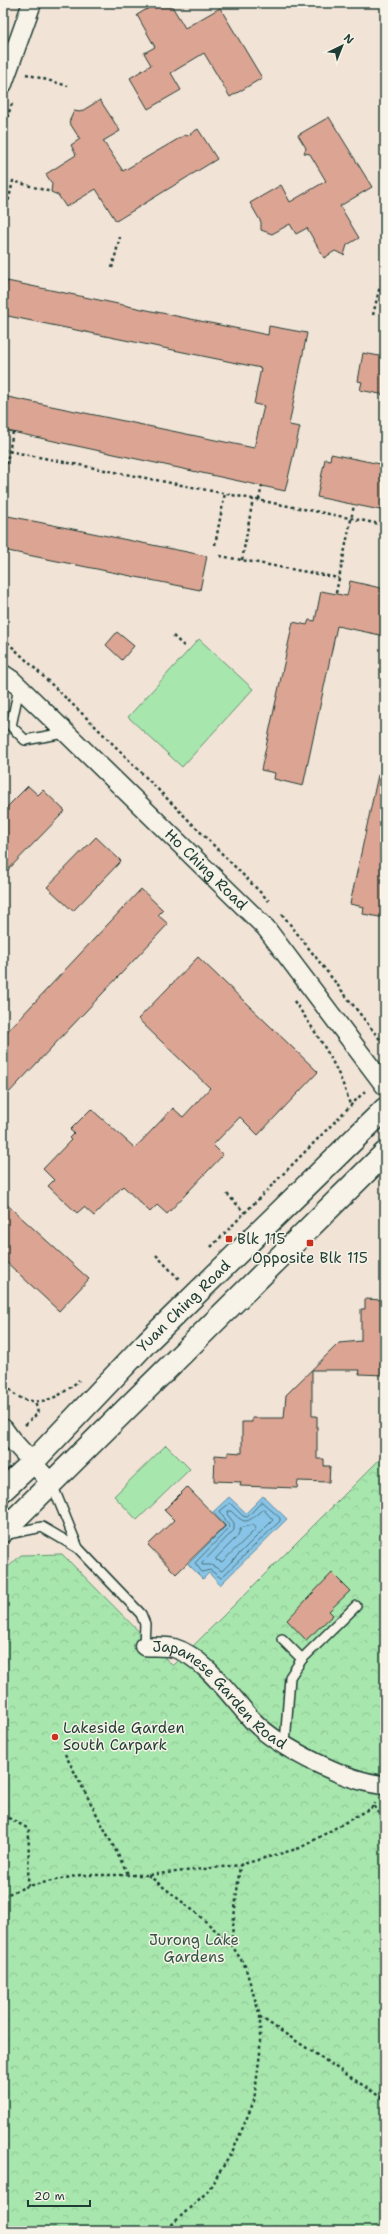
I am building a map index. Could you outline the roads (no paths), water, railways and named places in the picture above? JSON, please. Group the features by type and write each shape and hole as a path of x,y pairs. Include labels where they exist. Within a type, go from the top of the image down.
{"street":[{"path":"9,72 32,3"},
{"name":"Ho Ching Road","path":"3,674 266,928 385,1086"},
{"name":"Yuan Ching Road","path":"3,1490 32,1463 147,1342 385,1109"},
{"name":"Yuan Ching Road","path":"3,1531 52,1484 247,1287 385,1153"},
{"path":"3,1428 32,1463 52,1484"},
{"name":"Japanese Garden Road","path":"144,1646 175,1648 204,1665 256,1724 307,1760 363,1782 383,1777"}],"lane":[{"path":"19,688 11,726 25,740 65,733"},
{"name":"Japanese Garden Road","path":"52,1484 78,1548"},
{"name":"Japanese Garden Road","path":"3,1536 21,1530 42,1527 78,1548 142,1614 145,1624 144,1646"},
{"path":"285,1744 290,1676 302,1659 356,1606"},
{"path":"282,1639 302,1659"}],"water":[{"path":"263,1496 287,1519 220,1585 209,1573 203,1579 188,1564 226,1526 213,1512 229,1497 246,1513"}],"place":[{"name":"Blk 115","path":"229,1239"},
{"name":"Opposite Blk 115","path":"310,1243"},
{"name":"Lakeside Garden South Carpark","path":"55,1737"}],"park label":[{"name":"Jurong Lake Gardens","path":"194,1948"}]}
